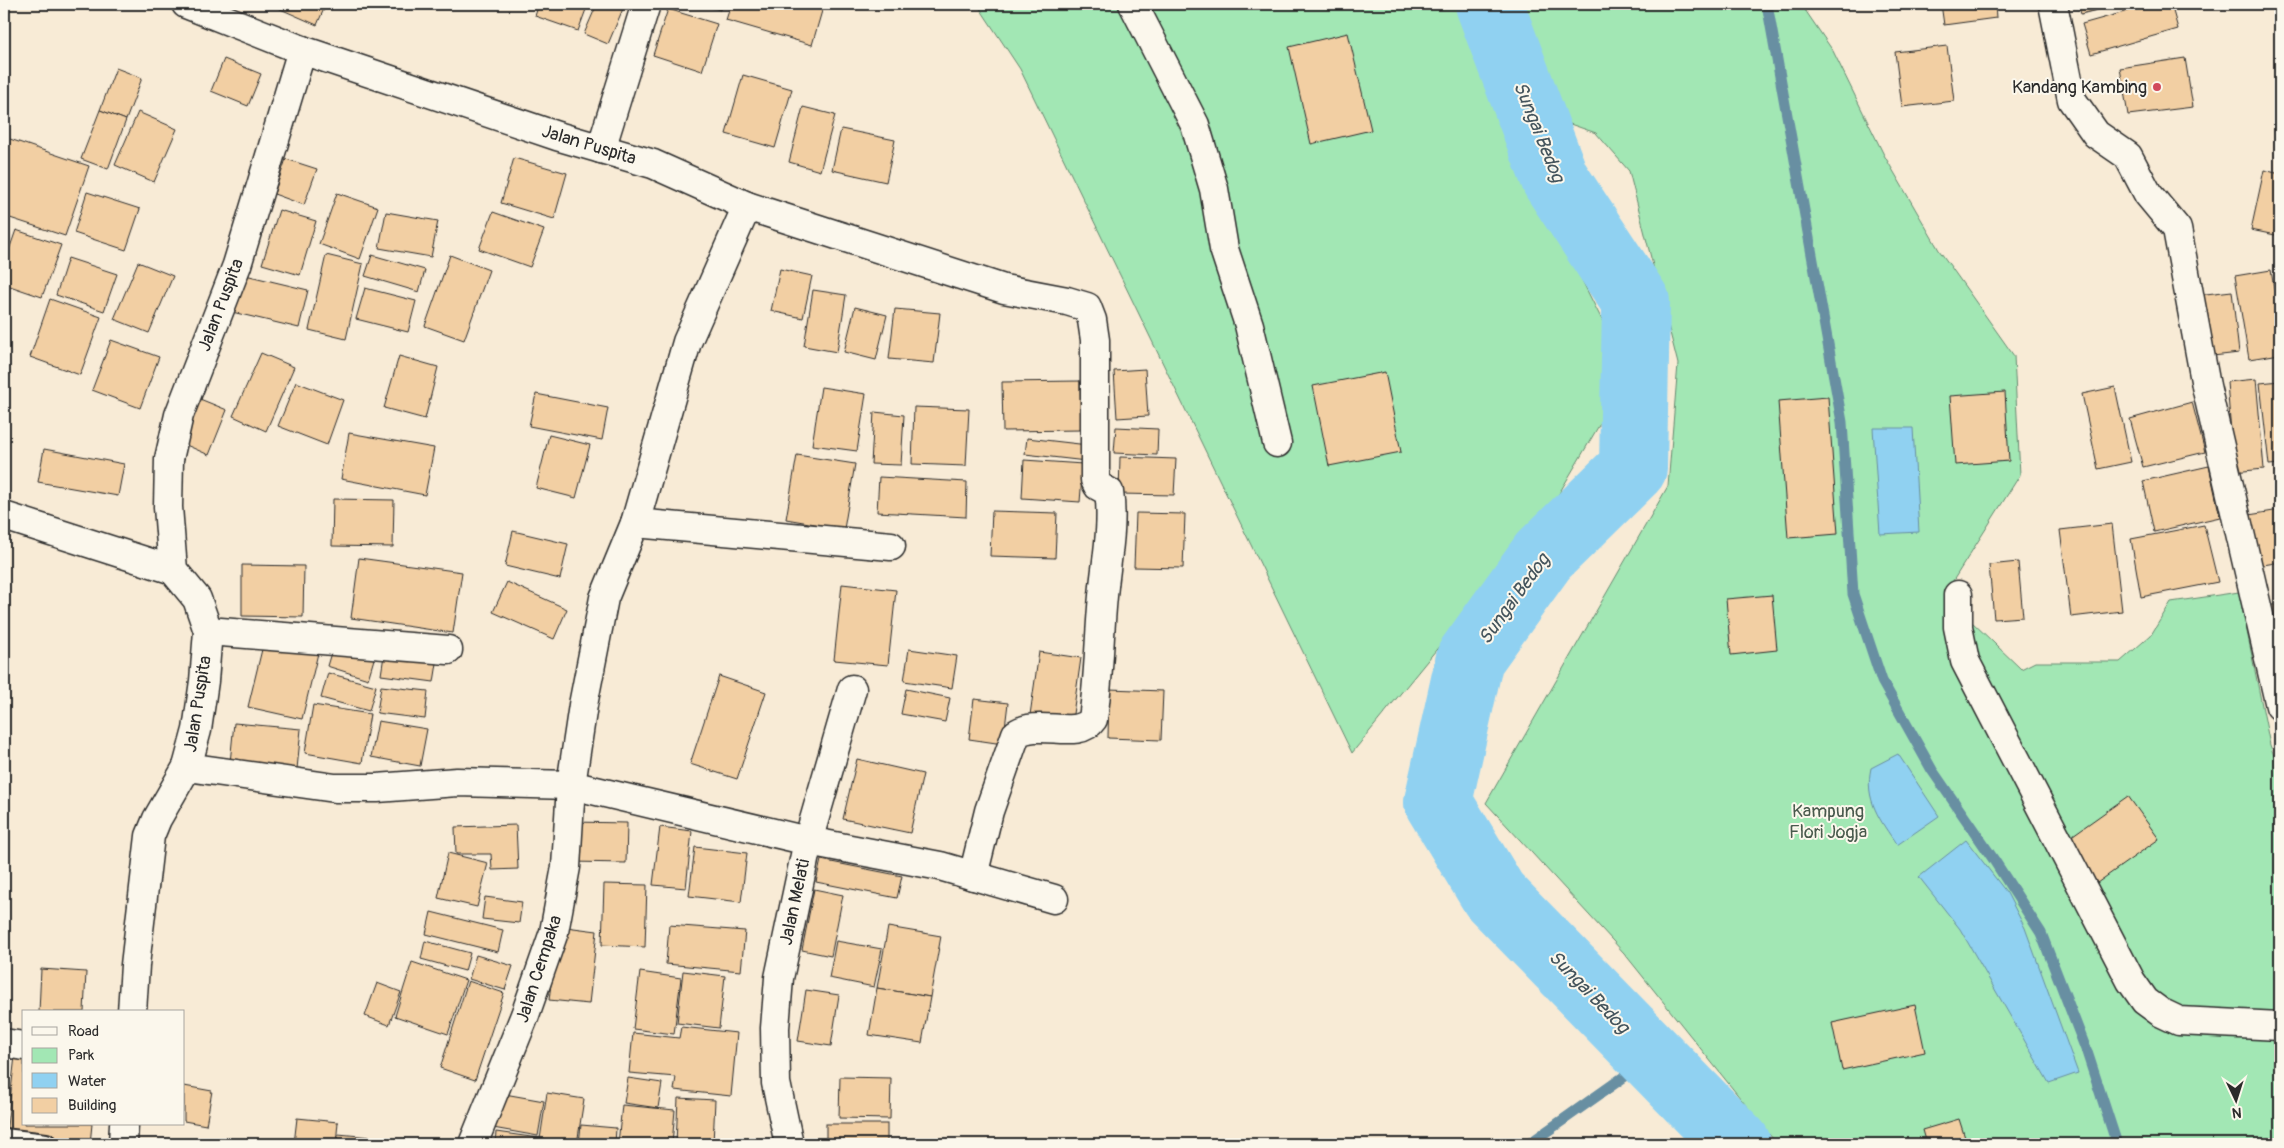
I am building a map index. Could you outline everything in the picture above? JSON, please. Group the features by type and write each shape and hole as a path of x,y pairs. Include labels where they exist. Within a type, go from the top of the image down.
{"street":[{"path":"186,4 302,50"},
{"path":"601,149 646,4"},
{"path":"1133,4 1195,125 1214,189 1224,249 1249,325 1277,443"},
{"path":"2053,4 2072,100 2096,134 2128,156 2148,194 2177,229 2206,386 2279,699"},
{"name":"Jalan Puspita","path":"132,1010 135,965 150,836 157,819 187,767 198,720 208,631 197,599 174,570 168,507 169,459 179,415 236,266 302,50 601,149 653,164 747,206 1004,289 1067,301 1087,307 1092,320 1095,340 1095,480 1098,486 1109,492 1110,514 1101,617 1099,668 1093,719 1088,726 1078,729 1033,727 1024,728 1016,734 989,811 973,876"},
{"name":"Jalan Cempaka","path":"473,1144 525,1015 554,932 566,867 571,785 583,705 604,598 635,523 687,342 747,206"},
{"path":"4,516 174,570"},
{"path":"635,523 891,546"},
{"path":"1958,595 1958,627 1968,668 2131,981 2144,1001 2160,1012 2179,1021 2280,1026"},
{"path":"208,631 448,650"},
{"path":"852,689 808,840 940,866 1054,899"},
{"name":"Jalan Melati","path":"187,767 335,788 377,788 457,782 571,785 808,840 779,978 775,1028 776,1083 789,1144"},
{"path":"4,1043 22,1046"},
{"path":"123,1144 124,1126"}],"lane":[{"path":"4,1139 46,1144"}],"green space":[{"name":"Kampung Flori Jogja","path":"977,4 1801,4 1833,51 1884,155 1939,250 2014,356 2020,475 1944,595 2021,669 2035,662 2120,662 2151,635 2171,602 2239,592 2270,745 2280,772 2280,1144 1777,1144 1624,953 1486,803 1668,486 1678,364 1629,171 1596,133 1570,124 1521,159 1608,332 1608,410 1547,514 1352,753 1020,69"}],"water":[{"path":"1873,428 1913,428 1919,532 1880,534"},
{"path":"1898,754 1939,816 1897,845 1875,809 1869,779 1871,768"},
{"path":"1966,840 2007,893 2025,928 2078,1073 2049,1083 1960,929 1919,877"}],"building":[{"path":"269,4 326,4 317,25"},
{"path":"539,4 588,4 578,31 535,16"},
{"path":"597,4 625,4 608,44 584,34"},
{"path":"700,4 722,4 720,10"},
{"path":"731,4 824,4 812,45 726,20"},
{"path":"1941,4 1995,4 1996,18 1944,25"},
{"path":"2078,4 2121,4 2081,14"},
{"path":"2153,4 2171,4 2178,29 2091,54 2082,24"},
{"path":"668,9 717,24 702,71 653,55"},
{"path":"1348,33 1371,130 1311,144 1289,47"},
{"path":"1947,46 1954,101 1902,107 1895,52"},
{"name":"Kandang Kambing","path":"2185,58 2193,107 2128,115 2120,68"},
{"path":"224,59 261,74 248,106 211,91"},
{"path":"116,68 142,78 126,120 100,110"},
{"path":"743,75 792,89 775,148 726,134"},
{"path":"803,107 835,115 820,171 789,162"},
{"path":"100,110 126,120 108,169 81,159"},
{"path":"138,112 177,129 154,182 115,165"},
{"path":"841,129 895,140 886,182 832,170"},
{"path":"4,137 89,166 65,236 4,216"},
{"path":"514,158 567,173 554,219 501,203"},
{"path":"286,159 317,169 304,205 274,194"},
{"path":"2264,170 2280,174 2280,236 2251,230"},
{"path":"87,192 140,209 126,250 74,233"},
{"path":"337,193 378,207 360,259 319,244"},
{"path":"279,210 316,221 300,275 262,264"},
{"path":"386,212 438,221 431,257 379,248"},
{"path":"493,212 544,230 530,267 479,249"},
{"path":"16,230 61,245 42,297 4,284 4,264"},
{"path":"326,255 363,264 346,339 309,330"},
{"path":"372,255 425,270 419,292 365,276"},
{"path":"450,255 489,270 464,340 425,326"},
{"path":"68,258 117,274 104,311 56,295"},
{"path":"138,262 173,276 149,333 114,319"},
{"path":"780,269 812,276 803,318 771,311"},
{"path":"2271,270 2280,325 2280,354 2249,359 2235,276"},
{"path":"241,274 308,290 299,328 232,312"},
{"path":"365,288 416,301 408,332 356,319"},
{"path":"813,290 846,295 837,352 804,346"},
{"path":"2232,291 2239,353 2204,357 2197,295"},
{"path":"50,299 101,317 80,375 30,357"},
{"path":"855,307 887,315 876,360 844,352"},
{"path":"895,309 940,313 934,363 889,359"},
{"path":"111,340 159,357 140,408 92,390"},
{"path":"261,353 294,367 266,431 233,416"},
{"path":"399,356 438,367 425,419 384,408"},
{"path":"1145,369 1148,416 1117,418 1114,371"},
{"path":"1385,372 1401,452 1329,466 1313,386"},
{"path":"2256,379 2264,469 2234,472 2227,382"},
{"path":"1080,381 1081,430 1003,431 1002,382"},
{"path":"2280,381 2280,464 2269,465 2260,383"},
{"path":"296,382 343,400 327,445 278,426"},
{"path":"821,387 866,394 857,451 812,445"},
{"path":"2115,387 2131,462 2098,469 2082,394"},
{"path":"2005,392 2009,461 1955,465 1950,396"},
{"path":"536,394 608,408 602,440 529,426"},
{"path":"195,397 227,410 209,455 177,441"},
{"path":"1828,397 1838,534 1788,538 1778,401"},
{"path":"2192,402 2205,452 2143,467 2130,419"},
{"path":"914,407 969,409 966,466 912,464"},
{"path":"874,412 904,415 901,465 871,464"},
{"path":"1116,427 1158,429 1157,455 1114,453"},
{"path":"349,433 434,448 425,495 341,479"},
{"path":"549,435 590,445 576,498 536,488"},
{"path":"1027,438 1088,445 1086,461 1025,454"},
{"path":"44,449 124,464 118,496 38,482"},
{"path":"797,455 855,464 844,529 786,519"},
{"path":"1120,457 1176,459 1174,495 1119,494"},
{"path":"1024,460 1083,464 1080,502 1022,498"},
{"path":"2209,466 2220,517 2154,532 2143,481"},
{"path":"879,477 967,482 966,517 877,512"},
{"path":"333,499 394,500 393,547 332,546"},
{"path":"2280,510 2280,562 2258,566 2249,515"},
{"path":"992,511 1057,513 1055,558 990,556"},
{"path":"1136,513 1185,514 1183,568 1134,567"},
{"path":"2112,524 2122,611 2071,617 2060,530"},
{"path":"2204,525 2218,582 2141,597 2131,539"},
{"path":"513,531 568,544 560,579 505,566"},
{"path":"359,558 462,572 453,633 351,618"},
{"path":"2018,562 2023,617 1994,619 1989,565"},
{"path":"242,565 304,566 303,617 242,616"},
{"path":"507,582 567,609 554,639 493,612"},
{"path":"842,584 896,590 888,665 834,660"},
{"path":"1772,595 1777,650 1731,655 1726,599"},
{"path":"2280,603 2280,662 2262,608"},
{"path":"265,637 319,649 302,719 248,707"},
{"path":"333,646 374,659 368,679 327,666"},
{"path":"385,649 438,657 434,682 381,675"},
{"path":"909,649 957,656 952,688 904,681"},
{"path":"1039,652 1081,658 1072,721 1030,715"},
{"path":"328,673 376,686 369,711 321,698"},
{"path":"719,676 766,692 737,779 690,764"},
{"path":"381,686 428,691 425,719 377,713"},
{"path":"906,689 950,698 945,722 901,714"},
{"path":"1109,689 1163,691 1161,740 1108,738"},
{"path":"974,699 1008,703 1003,744 969,739"},
{"path":"313,705 370,714 362,763 305,753"},
{"path":"378,721 427,729 420,766 371,757"},
{"path":"234,723 301,729 297,769 230,763"},
{"path":"857,759 923,774 910,833 843,819"},
{"path":"2128,796 2159,839 2097,883 2066,840"},
{"path":"573,822 627,823 626,863 572,862"},
{"path":"516,825 518,869 492,870 491,854 456,854 455,827"},
{"path":"660,827 692,831 686,888 653,885"},
{"path":"695,847 747,853 741,902 689,896"},
{"path":"448,853 488,863 477,907 438,898"},
{"path":"821,860 902,876 897,898 816,882"},
{"path":"604,884 647,885 645,947 602,945"},
{"path":"814,889 843,895 831,956 802,950"},
{"path":"485,897 522,902 519,923 482,919"},
{"path":"431,912 503,930 498,952 426,934"},
{"path":"669,925 745,931 741,971 666,964"},
{"path":"558,926 597,931 589,1004 549,1000"},
{"path":"888,927 941,936 930,997 877,988"},
{"path":"425,941 470,953 465,971 421,959"},
{"path":"836,941 882,949 874,987 829,978"},
{"path":"476,955 513,966 505,990 469,979"},
{"path":"412,962 466,980 448,1034 395,1016"},
{"path":"41,969 86,972 84,1010 39,1010"},
{"path":"683,971 725,976 719,1028 677,1023"},
{"path":"640,972 681,978 674,1034 633,1029"},
{"path":"468,981 504,993 475,1080 440,1068"},
{"path":"377,983 401,992 389,1025 365,1016"},
{"path":"877,988 930,997 922,1043 869,1035"},
{"path":"806,990 839,995 831,1046 798,1041"},
{"path":"1915,1005 1925,1052 1842,1070 1832,1023"},
{"path":"681,1027 737,1033 731,1096 674,1090 676,1077 629,1073 633,1033 679,1038"},
{"path":"15,1056 22,1057 22,1126 92,1126 90,1144 6,1135"},
{"path":"840,1077 891,1078 890,1119 839,1118"},
{"path":"628,1078 662,1083 658,1108 624,1103"},
{"path":"185,1086 212,1091 206,1125 185,1121"},
{"path":"499,1093 544,1101 538,1136 493,1128"},
{"path":"547,1093 584,1099 577,1144 540,1139"},
{"path":"678,1098 715,1100 713,1144 676,1144"},
{"path":"622,1105 675,1110 672,1144 618,1144"},
{"path":"297,1118 338,1122 336,1144 294,1144"},
{"path":"1959,1119 1967,1144 1926,1144 1922,1130"},
{"path":"826,1124 887,1124 887,1144 826,1144"},
{"path":"581,1125 616,1128 615,1144 579,1144"},
{"path":"496,1132 545,1139 544,1144 495,1144"},
{"path":"338,1134 393,1139 392,1144 337,1144"}],"waterway":[{"name":"Sungai Bedog","path":"1489,4 1555,179 1636,302 1633,468 1543,556 1470,658 1438,802 1494,895 1737,1144"},
{"path":"1767,4 1842,422 1853,594 1882,681 1932,770 1994,860 2041,933 2087,1052 2117,1144"},
{"path":"1529,1144 1652,1057"}],"place":[{"name":"Kandang Kambing","path":"2157,87"}]}
